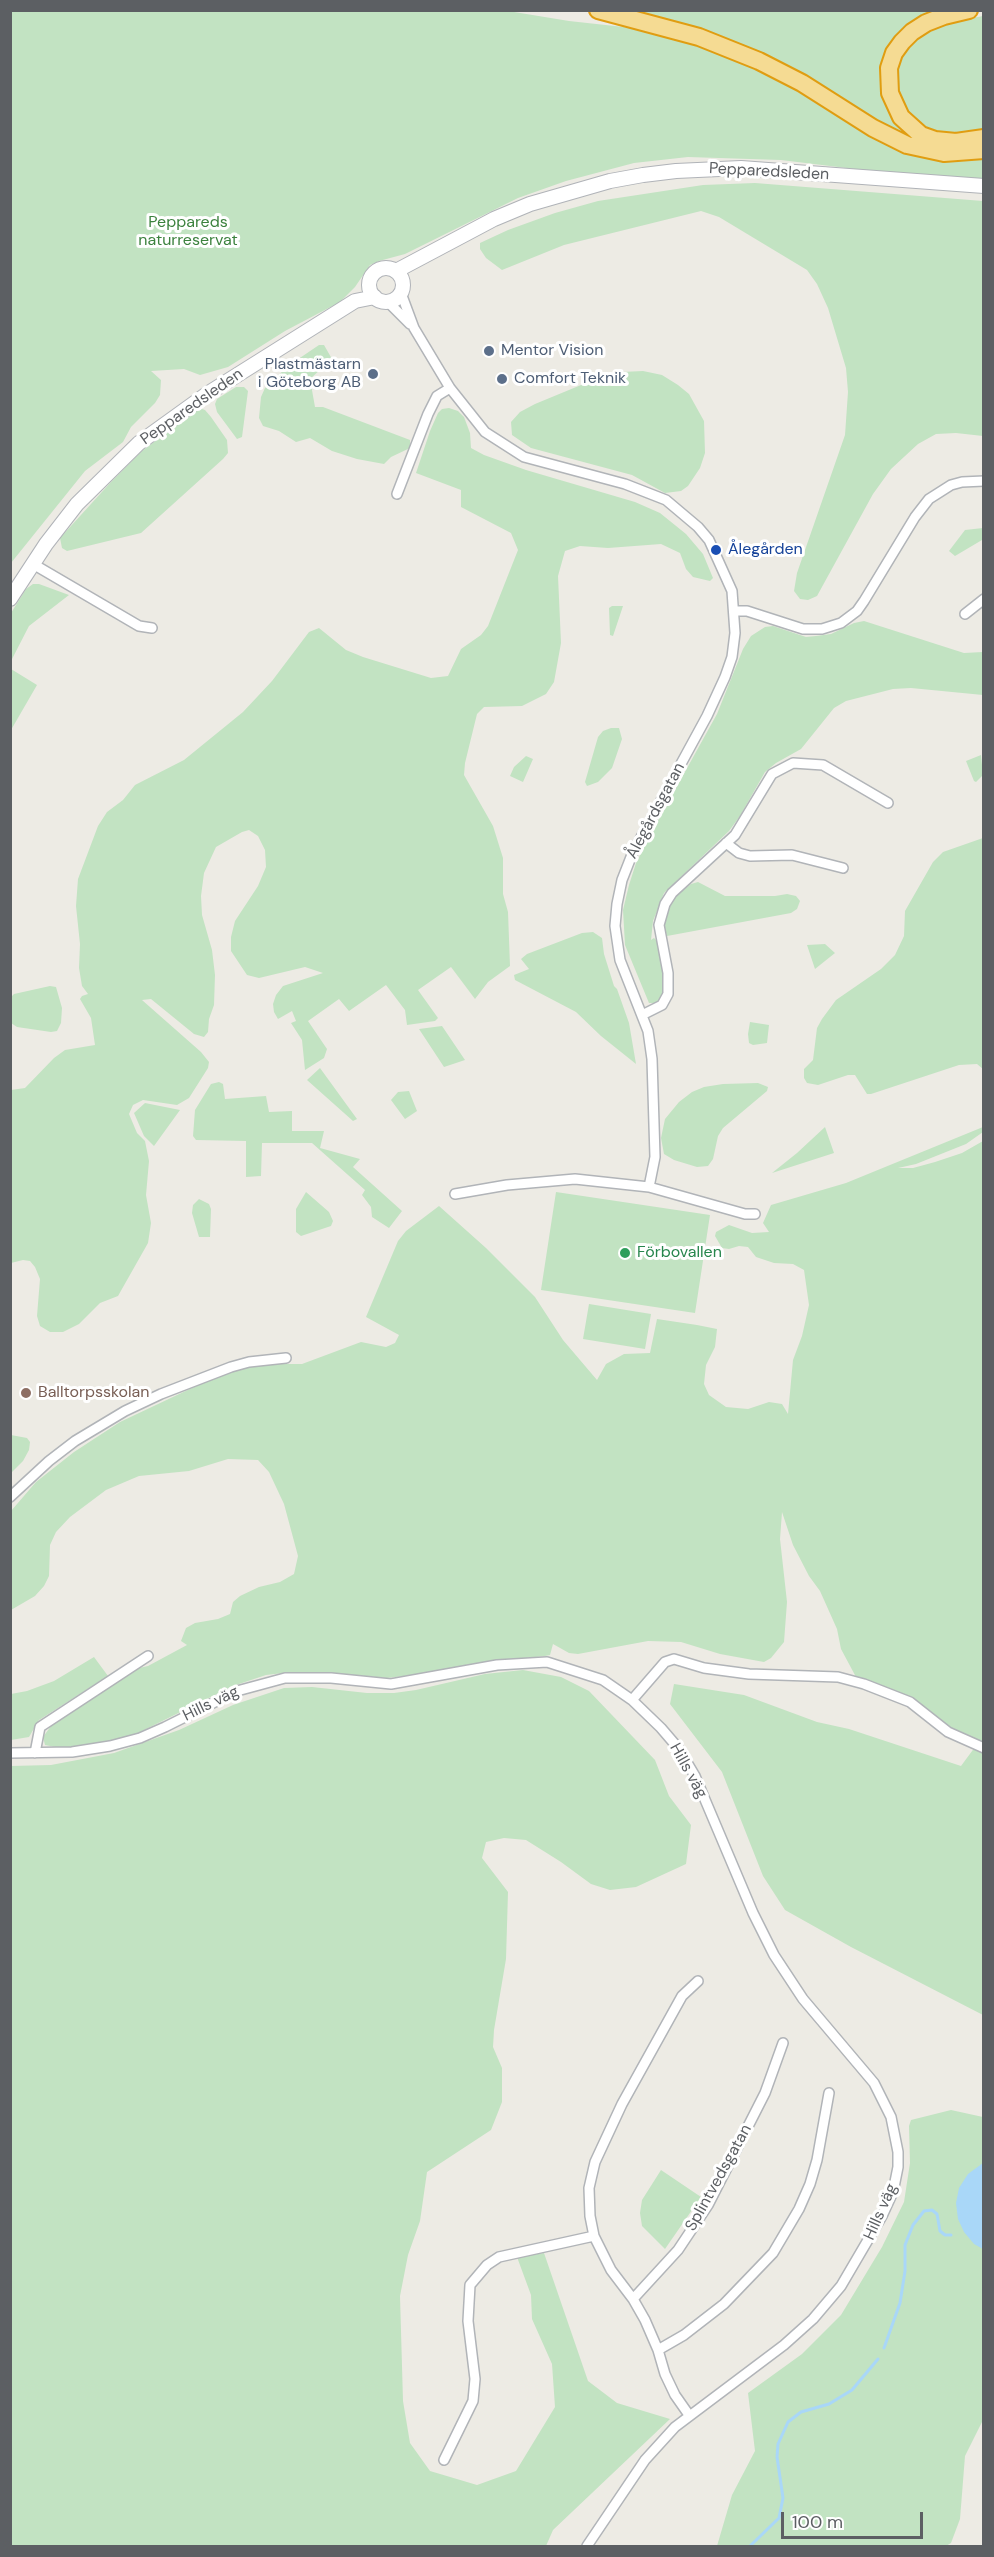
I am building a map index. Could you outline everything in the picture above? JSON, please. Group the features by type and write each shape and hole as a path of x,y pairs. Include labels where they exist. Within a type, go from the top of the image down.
{"highway":[{"path":"597,10 699,37 759,61 802,83 873,128 907,145 944,153 984,150"},
{"path":"969,10 926,23 902,42 894,53 889,68 890,93 901,117 921,135 935,140 956,142 984,138"}],"street":[{"name":"Pepparedsleden","path":"10,599 77,504 147,437 207,394 355,301 374,273 390,268 396,271 494,219 562,193 610,181 714,168 765,169 984,186"},
{"name":"Pepparedsleden","path":"355,301 394,300 426,257"},
{"path":"396,271 401,277 402,289"},
{"path":"370,282 370,291 381,300"},
{"name":"Ålegårdsgatan","path":"402,289 414,328 450,388 485,432 516,453 625,484 666,500 698,527 716,550 730,584 735,611 734,647 724,677 707,716 633,852 619,892 615,926 620,960 642,1015 651,1046 655,1156 649,1187"},
{"name":"Ålegårdsgatan","path":"381,300 414,328"},
{"path":"397,494 437,396 450,388"},
{"path":"735,611 747,611 804,629 822,628 841,622 856,611 864,601 915,517 929,499 951,485 984,481"},
{"path":"33,564 140,626 152,628"},
{"path":"965,614 984,599"},
{"path":"642,1015 662,1005 668,994 668,973 659,925 665,904 672,893 739,830 767,779 778,770 793,764 816,763 831,768 888,803"},
{"path":"726,843 739,853 750,856 792,855 843,868"},
{"path":"456,1194 496,1186 566,1179 649,1187 745,1214 755,1214"},
{"path":"10,1497 49,1461 125,1411 161,1394 231,1367 249,1362 286,1358"},
{"path":"35,1753 40,1727 148,1656"},
{"path":"632,1700 670,1659 704,1668 749,1674 838,1677 864,1684 910,1702 948,1732 984,1748"},
{"name":"Hills väg","path":"10,1753 85,1751 140,1738 237,1690 285,1678 331,1678 391,1684 497,1665 547,1662 603,1680 632,1700 679,1749 695,1776 753,1912 774,1955 803,1999 874,2083 889,2111 898,2152 893,2192 877,2226 841,2286 813,2319 784,2345 689,2415 645,2460 587,2547"},
{"path":"689,2415 675,2395 665,2374 658,2350 633,2299 611,2270 594,2236 590,2216 590,2188 595,2162 604,2139 682,1995 698,1981"},
{"name":"Splintvedsgatan","path":"633,2299 678,2250 708,2205 765,2093 783,2043"},
{"path":"658,2350 684,2335 724,2304 773,2253 799,2209 810,2184 817,2160 829,2093"},
{"path":"444,2460 473,2401 475,2379 468,2310 470,2285 487,2265 499,2257 594,2236"}],"green space":[{"name":"Peppareds naturreservat","path":"502,10 569,21 642,29 713,49 772,74 887,143 983,155 983,179 904,175 781,160 688,157 634,163 566,181 518,198 405,254 370,265 355,287 340,302 285,331 228,367 200,375 184,369 151,371 161,380 160,395 155,403 131,427 123,442 85,471 11,563 11,11"},
{"path":"625,11 940,11 917,19 901,31 889,45 883,60 883,94 888,108 896,122 922,144 887,128 817,82 767,57"},
{"path":"983,16 983,131 959,135 938,133 923,127 908,116 900,101 895,70 900,55 920,34 941,24"},
{"path":"755,183 983,201 983,436 956,433 936,434 918,444 891,469 873,494 817,596 808,600 800,599 794,591 797,573 845,435 848,392 846,368 828,308 817,284 807,270 719,217 701,211 564,245 502,270 486,258 480,249 480,243 508,230 598,201 703,185"},
{"path":"319,345 324,345 332,359 310,379 315,407 323,407 410,440 410,448 391,457 384,464 332,451 310,438 296,442 279,431 263,426 259,418 261,397 265,388 288,366"},
{"path":"643,371 662,375 689,394 704,421 705,453 700,468 688,486 681,491 665,493 632,475 531,448 512,435 511,422 520,412 535,404 598,378 622,372"},
{"path":"236,387 244,387 248,391 242,437 237,439 217,412 215,404 217,399"},
{"path":"199,408 205,410 227,440 228,453 223,459 141,533 67,551 62,548 60,538 111,482 142,451"},
{"path":"449,408 458,411 464,417 470,433 471,448 484,455 526,470 635,502 660,513 686,534 703,554 713,578 710,581 693,577 686,569 680,553 661,544 608,548 580,546 565,551 558,576 561,643 554,682 546,694 522,706 484,707 477,714 465,763 464,775 493,826 503,858 503,894 508,912 510,966 488,982 475,999 451,967 418,990 438,1018 435,1021 407,1025 405,1010 386,985 349,1011 339,999 308,1021 327,1049 324,1058 305,1070 302,1040 291,1023 296,1021 292,1011 278,1019 273,1004 283,986 323,973 305,967 259,978 247,975 231,951 231,937 235,921 258,886 266,867 265,850 258,836 249,830 216,847 204,873 201,896 202,915 212,950 215,975 214,1005 209,1019 208,1032 204,1037 194,1034 151,999 142,1000 201,1052 209,1062 208,1068 189,1098 177,1105 143,1100 133,1105 129,1114 137,1133 145,1141 149,1161 146,1195 151,1223 148,1243 118,1296 100,1303 79,1324 63,1332 50,1332 40,1326 37,1316 40,1279 35,1267 30,1261 11,1263 11,1090 25,1088 65,1050 95,1045 91,1018 80,999 88,994 82,986 79,968 80,944 76,906 78,879 98,826 107,812 123,800 135,785 184,760 243,712 272,681 309,632 319,628 346,650 363,657 431,678 448,676 461,649 481,635 488,626 518,550 511,533 461,507 461,490 416,473 438,413 442,409"},
{"path":"983,528 982,540 955,556 949,551 965,530"},
{"path":"33,584 69,595 29,626 11,661 11,613 26,589"},
{"path":"623,606 613,636 610,635 609,608"},
{"path":"864,621 964,653 983,652 983,695 911,688 893,689 846,701 834,708 801,749 765,772 729,831 664,893 653,921 651,940 654,938 657,941 665,992 662,999 656,1003 649,1003 625,945 623,910 629,885 636,863 655,826 717,714 743,649 751,636 765,627 773,626 806,637 831,634 854,623"},
{"path":"11,669 37,685 11,730"},
{"path":"619,728 622,739 612,768 598,782 587,786 585,782 598,737 603,731"},
{"path":"981,755 983,775 976,782 966,761"},
{"path":"526,756 533,759 523,782 510,776 514,767"},
{"path":"983,838 983,1069 977,1064 959,1065 871,1094 867,1094 855,1075 848,1075 818,1085 807,1083 804,1078 804,1069 813,1060 817,1028 822,1019 836,1000 881,969 895,955 904,936 905,911 933,862 943,852"},
{"path":"698,882 725,896 787,894 796,896 800,901 797,909 791,913 667,936 664,926 667,908 673,898 691,884"},
{"path":"593,932 602,938 604,954 614,986 629,1023 636,1064 576,1012 515,980 514,975 529,969 521,959 527,954 582,933"},
{"path":"825,944 835,953 815,969 807,945"},
{"path":"50,986 56,987 62,1008 61,1023 57,1031 17,1027 11,1023 11,997 14,994"},
{"path":"750,1022 769,1025 767,1043 753,1045 749,1043"},
{"path":"442,1026 465,1060 444,1067 419,1029"},
{"path":"320,1068 357,1119 353,1121 307,1080"},
{"path":"219,1082 223,1084 225,1099 266,1096 269,1112 292,1111 292,1131 324,1131 320,1148 360,1159 353,1167 402,1211 389,1228 372,1217 371,1207 362,1195 365,1190 312,1143 262,1143 261,1176 246,1177 246,1141 196,1140 193,1136 195,1110 211,1084"},
{"path":"758,1083 768,1087 767,1091 723,1128 718,1136 713,1159 708,1166 697,1167 674,1160 664,1154 661,1138 665,1119 679,1102 692,1092 704,1087 723,1084"},
{"path":"409,1091 417,1111 405,1119 391,1100 398,1092"},
{"path":"145,1103 180,1110 154,1146 144,1136 134,1113"},
{"path":"825,1127 834,1153 772,1173 797,1153"},
{"path":"983,1127 983,1132 966,1144 916,1164 898,1168 913,1168 935,1162 962,1153 983,1141 983,2015 785,1910 763,1876 722,1772 670,1704 674,1684 744,1695 817,1722 849,1729 961,1766 978,1743 948,1728 905,1696 856,1677 841,1649 837,1629 820,1591 809,1576 793,1545 782,1512 780,1539 787,1602 784,1642 771,1658 764,1662 720,1654 681,1642 648,1641 578,1654 569,1653 553,1644 550,1655 471,1664 387,1678 320,1672 266,1675 233,1686 132,1736 65,1749 45,1745 43,1737 51,1726 139,1668 148,1666 187,1645 181,1641 186,1628 195,1623 218,1619 230,1614 233,1602 240,1596 259,1587 280,1582 294,1574 298,1556 284,1504 269,1472 258,1460 228,1459 189,1471 139,1476 106,1490 70,1517 56,1532 50,1545 49,1576 44,1586 35,1596 11,1610 11,1511 36,1482 74,1452 120,1422 211,1379 253,1364 302,1364 361,1342 386,1347 395,1343 399,1335 366,1317 398,1241 406,1231 439,1206 486,1248 535,1297 563,1340 597,1380 606,1364 624,1354 650,1353 657,1319 697,1325 717,1329 715,1347 706,1365 704,1384 709,1395 726,1407 748,1409 769,1402 782,1404 788,1414 793,1360 802,1336 809,1305 804,1270 793,1264 774,1263 756,1257 748,1247 722,1248 715,1236 716,1232 729,1225 752,1233 769,1232 763,1223 771,1205 846,1183"},
{"path":"306,1192 329,1212 333,1221 331,1226 301,1236 296,1232 296,1209"},
{"name":"Förbovallen","path":"556,1192 710,1215 695,1313 541,1290"},
{"path":"199,1199 209,1204 211,1209 210,1237 199,1237 192,1213 193,1205"},
{"path":"589,1304 651,1314 645,1349 583,1339"},
{"path":"11,1435 27,1438 30,1442 29,1450 23,1461 11,1473"},
{"path":"94,1657 108,1676 39,1720 29,1737 11,1740 11,1694 54,1681"},
{"path":"523,1670 561,1677 589,1691 655,1760 669,1796 691,1825 686,1864 636,1887 610,1890 591,1884 526,1840 504,1838 486,1842 482,1858 508,1892 506,1959 493,2047 502,2068 502,2102 491,2130 427,2172 420,2221 408,2255 400,2296 403,2401 410,2443 430,2471 477,2485 516,2471 555,2407 552,2364 532,2319 531,2295 517,2257 544,2253 588,2381 617,2403 670,2419 553,2530 546,2546 11,2546 11,1766 51,1765 114,1753 179,1730 233,1705 284,1688 312,1687 367,1693 394,1693 485,1674"},
{"path":"951,2110 983,2117 983,2420 965,2456 960,2519 951,2543 946,2546 717,2546 732,2495 755,2451 748,2393 802,2354 841,2315 882,2247 904,2202 910,2163 909,2126 911,2120"},
{"path":"661,2170 701,2197 665,2249 642,2226 640,2213 642,2200"}],"water":[{"path":"983,2163 983,2249 974,2244 964,2232 958,2219 956,2203 959,2188 968,2174"}],"waterway":[{"path":"884,2348 900,2303 905,2271 905,2245 913,2225 924,2211 932,2210 937,2214 940,2231 945,2235 951,2235"},
{"path":"750,2546 779,2518 783,2498 777,2457 778,2444 788,2422 801,2412 829,2404 852,2390 878,2359"}],"place":[{"name":"Mentor Vision","path":"489,351"},
{"name":"Plastmästarn i Göteborg AB","path":"373,374"},
{"name":"Comfort Teknik","path":"502,379"},
{"name":"Ålegården","path":"716,550"},
{"name":"Förbovallen","path":"625,1253"},
{"name":"Balltorpsskolan","path":"26,1393"}]}
